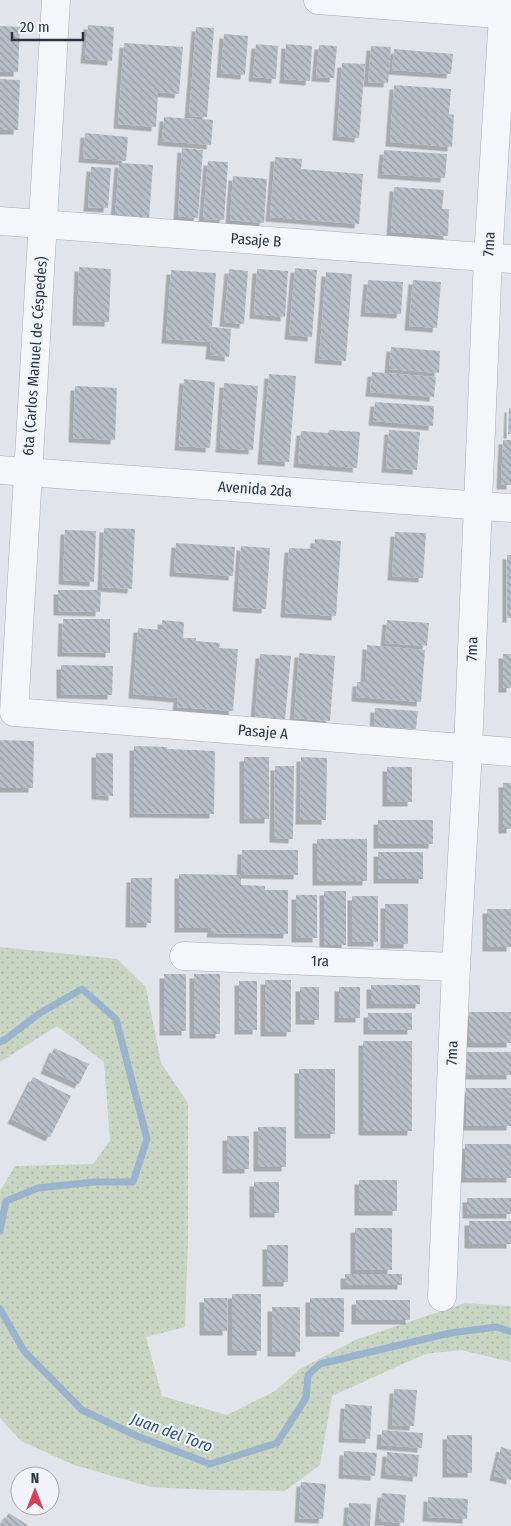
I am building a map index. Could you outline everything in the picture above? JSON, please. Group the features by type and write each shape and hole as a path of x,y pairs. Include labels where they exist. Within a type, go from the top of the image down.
{"street":[{"name":"6ta (Carlos Manuel de Céspedes)","path":"14,712 56,0"},
{"path":"318,0 506,10"},
{"name":"7ma","path":"442,1297 478,506 500,258 506,10"},
{"name":"Pasaje B","path":"0,221 500,258"},
{"name":"Avenida 2da","path":"0,470 511,508"},
{"name":"Pasaje A","path":"14,712 511,752"},
{"name":"1ra","path":"184,956 456,967"}],"green space":[{"path":"0,947 117,959 146,987 161,1063 188,1103 188,1240 185,1327 146,1337 162,1396 227,1415 275,1391 300,1369 355,1340 465,1303 511,1306 511,1362 461,1350 425,1354 332,1396 320,1465 285,1491 151,1487 74,1465 21,1441 0,1418 0,1191 15,1166 93,1164 110,1141 104,1062 57,1026 0,1062"}],"building":[{"path":"88,25 114,27 112,61 85,59"},
{"path":"0,26 20,27 18,72 0,72"},
{"path":"196,27 214,28 207,117 189,116"},
{"path":"224,34 248,36 245,75 221,73"},
{"path":"124,43 183,47 179,94 158,92 156,127 118,124"},
{"path":"256,44 278,46 276,79 253,77"},
{"path":"286,44 312,46 310,81 284,79"},
{"path":"319,45 337,46 334,78 316,77"},
{"path":"371,46 391,47 388,83 368,82"},
{"path":"394,49 453,54 451,74 392,70"},
{"path":"342,63 365,64 359,138 337,136"},
{"path":"0,79 20,80 18,130 0,130"},
{"path":"394,85 451,89 449,114 454,115 452,147 390,142"},
{"path":"164,117 213,120 211,145 162,141"},
{"path":"85,133 128,137 126,161 83,158"},
{"path":"182,148 203,150 198,218 178,216"},
{"path":"384,150 447,154 445,178 382,174"},
{"path":"275,157 302,159 301,169 363,174 359,224 270,217"},
{"path":"208,161 228,162 224,220 203,219"},
{"path":"119,163 153,165 149,218 115,216"},
{"path":"91,167 111,168 108,208 88,207"},
{"path":"233,176 267,179 264,223 230,220"},
{"path":"394,187 444,190 442,209 449,209 448,236 391,232"},
{"path":"79,267 111,269 109,322 77,321"},
{"path":"295,268 317,270 312,337 289,335"},
{"path":"229,269 248,271 244,324 224,322"},
{"path":"257,269 288,271 285,317 254,314"},
{"path":"171,270 216,273 212,327 231,329 229,357 210,355 211,342 166,339"},
{"path":"326,272 352,274 346,361 319,359"},
{"path":"368,280 403,282 401,314 365,312"},
{"path":"413,280 441,282 437,328 409,326"},
{"path":"391,347 440,351 439,373 389,369"},
{"path":"372,372 436,377 434,397 370,392"},
{"path":"269,374 296,376 289,462 262,460"},
{"path":"184,379 215,382 210,448 179,446"},
{"path":"224,383 258,386 253,450 220,448"},
{"path":"75,386 117,388 115,440 73,438"},
{"path":"375,402 434,406 433,426 373,421"},
{"path":"509,408 511,408 511,434 508,434"},
{"path":"329,430 360,432 357,468 298,463 301,431 328,433"},
{"path":"389,430 420,432 417,470 386,468"},
{"path":"503,440 511,440 511,485 501,485"},
{"path":"104,528 135,529 132,589 102,587"},
{"path":"65,530 96,531 94,582 63,580"},
{"path":"395,532 426,533 423,578 392,576"},
{"path":"315,539 341,541 336,616 285,613 289,548 314,549"},
{"path":"176,543 235,547 233,576 174,572"},
{"path":"241,546 270,548 266,609 237,607"},
{"path":"507,555 511,555 511,618 507,618"},
{"path":"58,590 101,590 100,612 58,611"},
{"path":"63,619 110,619 110,653 62,652"},
{"path":"162,620 184,622 183,638 196,638 196,641 220,643 219,648 238,649 233,711 177,707 178,698 133,694 138,628 162,630"},
{"path":"387,620 429,623 427,646 385,643"},
{"path":"367,645 425,650 421,702 356,697 357,682 365,682"},
{"path":"299,653 335,656 330,721 294,718"},
{"path":"260,654 291,656 285,719 255,716"},
{"path":"503,654 511,654 511,688 503,688"},
{"path":"61,665 113,666 112,695 61,694"},
{"path":"375,708 418,711 416,729 374,726"},
{"path":"0,740 34,741 33,788 0,788"},
{"path":"134,746 215,751 214,814 134,813"},
{"path":"96,753 113,753 113,796 96,795"},
{"path":"244,757 269,757 269,819 244,819"},
{"path":"301,757 327,758 326,820 300,820"},
{"path":"275,766 294,766 293,839 274,838"},
{"path":"387,767 412,767 412,802 387,802"},
{"path":"503,783 511,783 511,829 503,829"},
{"path":"378,820 433,820 433,844 378,844"},
{"path":"317,839 367,839 367,881 317,881"},
{"path":"242,850 298,850 298,875 241,874"},
{"path":"378,852 423,852 423,879 378,879"},
{"path":"179,874 241,875 241,885 265,886 265,890 288,890 288,934 211,933 212,928 179,928"},
{"path":"131,878 152,878 151,923 130,923"},
{"path":"324,891 346,891 346,945 324,945"},
{"path":"296,895 317,895 317,938 296,938"},
{"path":"352,896 378,896 378,942 352,942"},
{"path":"385,904 408,904 408,944 385,944"},
{"path":"487,909 511,909 511,947 487,947"},
{"path":"164,974 186,974 186,1031 164,1031"},
{"path":"194,974 220,974 220,1034 194,1034"},
{"path":"265,980 291,980 291,1032 265,1032"},
{"path":"239,981 257,981 257,1030 239,1030"},
{"path":"371,985 420,985 420,1004 371,1004"},
{"path":"300,987 319,987 319,1020 300,1020"},
{"path":"339,987 360,987 360,1018 339,1018"},
{"path":"469,1012 511,1012 511,1043 469,1043"},
{"path":"368,1013 412,1013 412,1030 368,1030"},
{"path":"363,1041 412,1041 412,1131 363,1131"},
{"path":"54,1048 89,1064 79,1084 45,1069"},
{"path":"466,1052 511,1052 511,1075 466,1075"},
{"path":"299,1069 335,1069 335,1134 299,1134"},
{"path":"33,1077 71,1096 50,1137 12,1119"},
{"path":"466,1088 511,1088 511,1126 466,1126"},
{"path":"258,1127 286,1127 286,1167 258,1167"},
{"path":"227,1136 249,1136 249,1169 227,1169"},
{"path":"465,1144 511,1144 511,1178 465,1178"},
{"path":"359,1180 397,1180 397,1211 359,1211"},
{"path":"254,1182 279,1182 279,1213 254,1213"},
{"path":"467,1198 511,1198 511,1214 467,1214"},
{"path":"469,1221 511,1221 511,1244 469,1244"},
{"path":"355,1228 392,1228 392,1270 355,1270"},
{"path":"267,1245 288,1245 288,1282 267,1282"},
{"path":"345,1274 402,1274 402,1285 345,1285"},
{"path":"232,1294 261,1294 261,1351 232,1351"},
{"path":"204,1298 227,1298 227,1331 204,1331"},
{"path":"310,1298 344,1298 344,1332 310,1332"},
{"path":"356,1300 410,1300 410,1320 356,1320"},
{"path":"272,1307 300,1307 300,1352 272,1352"},
{"path":"394,1389 417,1390 414,1426 392,1425"},
{"path":"345,1404 372,1406 370,1439 343,1438"},
{"path":"382,1430 423,1433 422,1448 381,1445"},
{"path":"447,1435 472,1435 472,1473 447,1473"},
{"path":"501,1447 511,1450 511,1480 494,1476"},
{"path":"344,1451 377,1453 375,1476 343,1474"},
{"path":"387,1452 419,1455 417,1477 385,1474"},
{"path":"301,1482 326,1484 323,1519 299,1518"},
{"path":"382,1493 406,1495 404,1523 379,1521"},
{"path":"428,1497 468,1499 467,1519 427,1517"},
{"path":"349,1503 371,1504 370,1526 347,1526"},
{"path":"9,1513 10,1516 14,1516 29,1526 0,1526"}],"waterway":[{"name":"Juan del Toro","path":"0,1042 40,1013 82,989 116,1019 147,1139 133,1182 94,1182 38,1188 6,1201 0,1231"},
{"name":"Juan del Toro","path":"0,1309 24,1351 82,1410 137,1436 210,1464 277,1443 306,1398 308,1375 320,1364 450,1333 497,1327 511,1332"}]}
